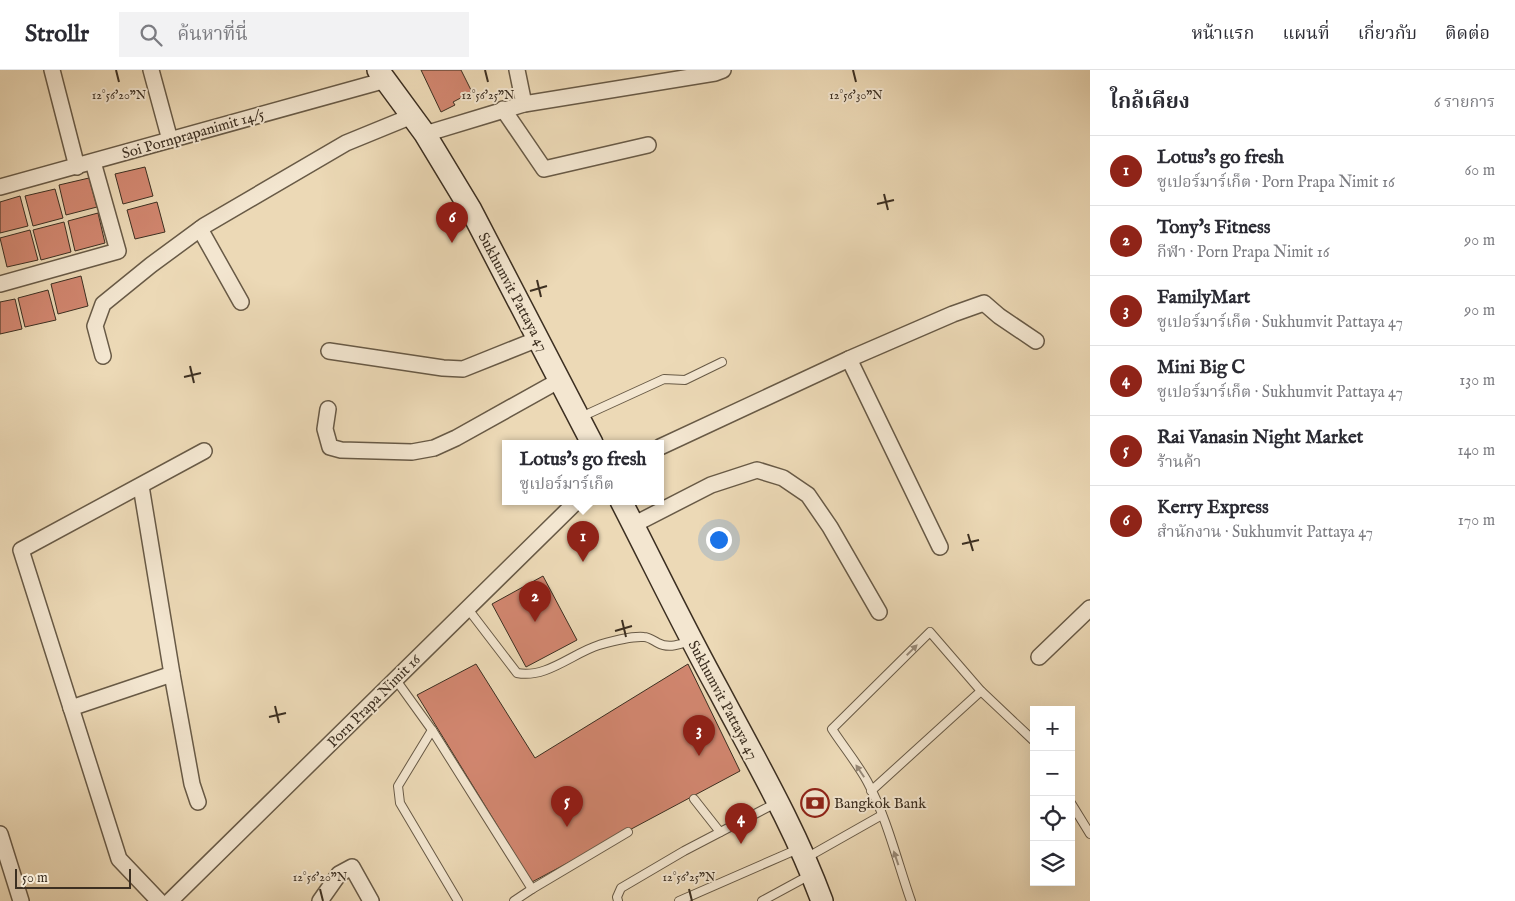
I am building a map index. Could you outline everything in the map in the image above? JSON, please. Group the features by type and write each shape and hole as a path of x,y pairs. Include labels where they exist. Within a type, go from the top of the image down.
{"street":[{"path":"52,70 77,167"},
{"path":"151,70 170,140"},
{"path":"517,70 524,104"},
{"path":"426,134 524,104 715,73 723,70"},
{"name":"Soi Pornprapanimit 14/5","path":"0,188 170,140 382,75"},
{"name":"Sukhumvit Pattaya 47","path":"382,75 426,134 470,210 591,440"},
{"path":"503,109 544,169 648,144"},
{"path":"104,356 95,326 104,304 200,229 346,143 412,116"},
{"path":"0,284 118,251 93,162"},
{"path":"200,229 240,302"},
{"path":"664,445 849,359 953,314 984,303 999,316 1036,341"},
{"path":"329,351 443,368 463,369 538,340"},
{"path":"849,359 940,547"},
{"path":"328,409 325,428 330,447 341,450 412,452 434,448 456,438 560,380"},
{"path":"159,901 119,859 21,550 204,451"},
{"path":"633,525 711,485 757,470 783,478 808,495 830,527 879,612"},
{"path":"141,486 172,674 192,784 198,802"},
{"name":"Porn Prapa Nimit 16","path":"170,901 573,505"},
{"name":"Sukhumvit Pattaya 47","path":"623,505 691,641 778,802 822,901"},
{"path":"1040,657 1090,608"},
{"path":"71,708 172,674"},
{"path":"0,834 20,901"},
{"path":"320,901 339,874 352,867 370,901"}],"lane":[{"path":"580,418 664,379 685,380 722,362"},
{"path":"468,609 517,673 525,675 540,672 597,646 622,640 646,637 664,646 673,646 691,641"},
{"path":"911,901 882,815 871,790 832,729 930,632 981,691 1030,736"},
{"path":"396,680 432,730 532,889"},
{"path":"871,790 981,691"},
{"path":"432,730 398,786 400,803 458,901"},
{"path":"694,799 720,832"},
{"path":"618,901 617,897 621,888 720,832 778,802"},
{"path":"1075,810 1090,834"},
{"path":"679,901 805,860 882,815"},
{"path":"514,901 628,832"},
{"path":"762,901 805,860"}],"building":[{"path":"421,70 461,70 472,92 453,102 455,105 441,112"},
{"path":"145,167 153,196 123,204 115,174"},
{"path":"89,178 97,207 66,215 59,185"},
{"path":"55,189 63,218 33,226 25,196"},
{"path":"20,196 28,226 0,233 0,202"},
{"path":"157,202 165,232 135,239 127,210"},
{"path":"98,213 105,243 75,251 68,221"},
{"path":"64,222 71,252 41,260 33,230"},
{"path":"30,230 38,260 7,267 0,238"},
{"path":"81,276 88,306 58,314 51,284"},
{"path":"48,290 56,320 25,327 18,298"},
{"path":"15,299 22,329 0,334 0,302"},
{"path":"543,576 577,640 526,667 492,604"},
{"path":"476,664 535,758 688,664 740,771 532,882 417,695"}],"place":[{"name":"Kerry Express","path":"452,243"},
{"name":"Lotus's go fresh","path":"583,562"},
{"name":"Tony's Fitness","path":"535,622"},
{"name":"FamilyMart","path":"699,756"},
{"name":"Bangkok Bank","path":"815,803"},
{"name":"Rai Vanasin Night Market","path":"567,827"},
{"name":"Mini Big C","path":"741,844"}]}
